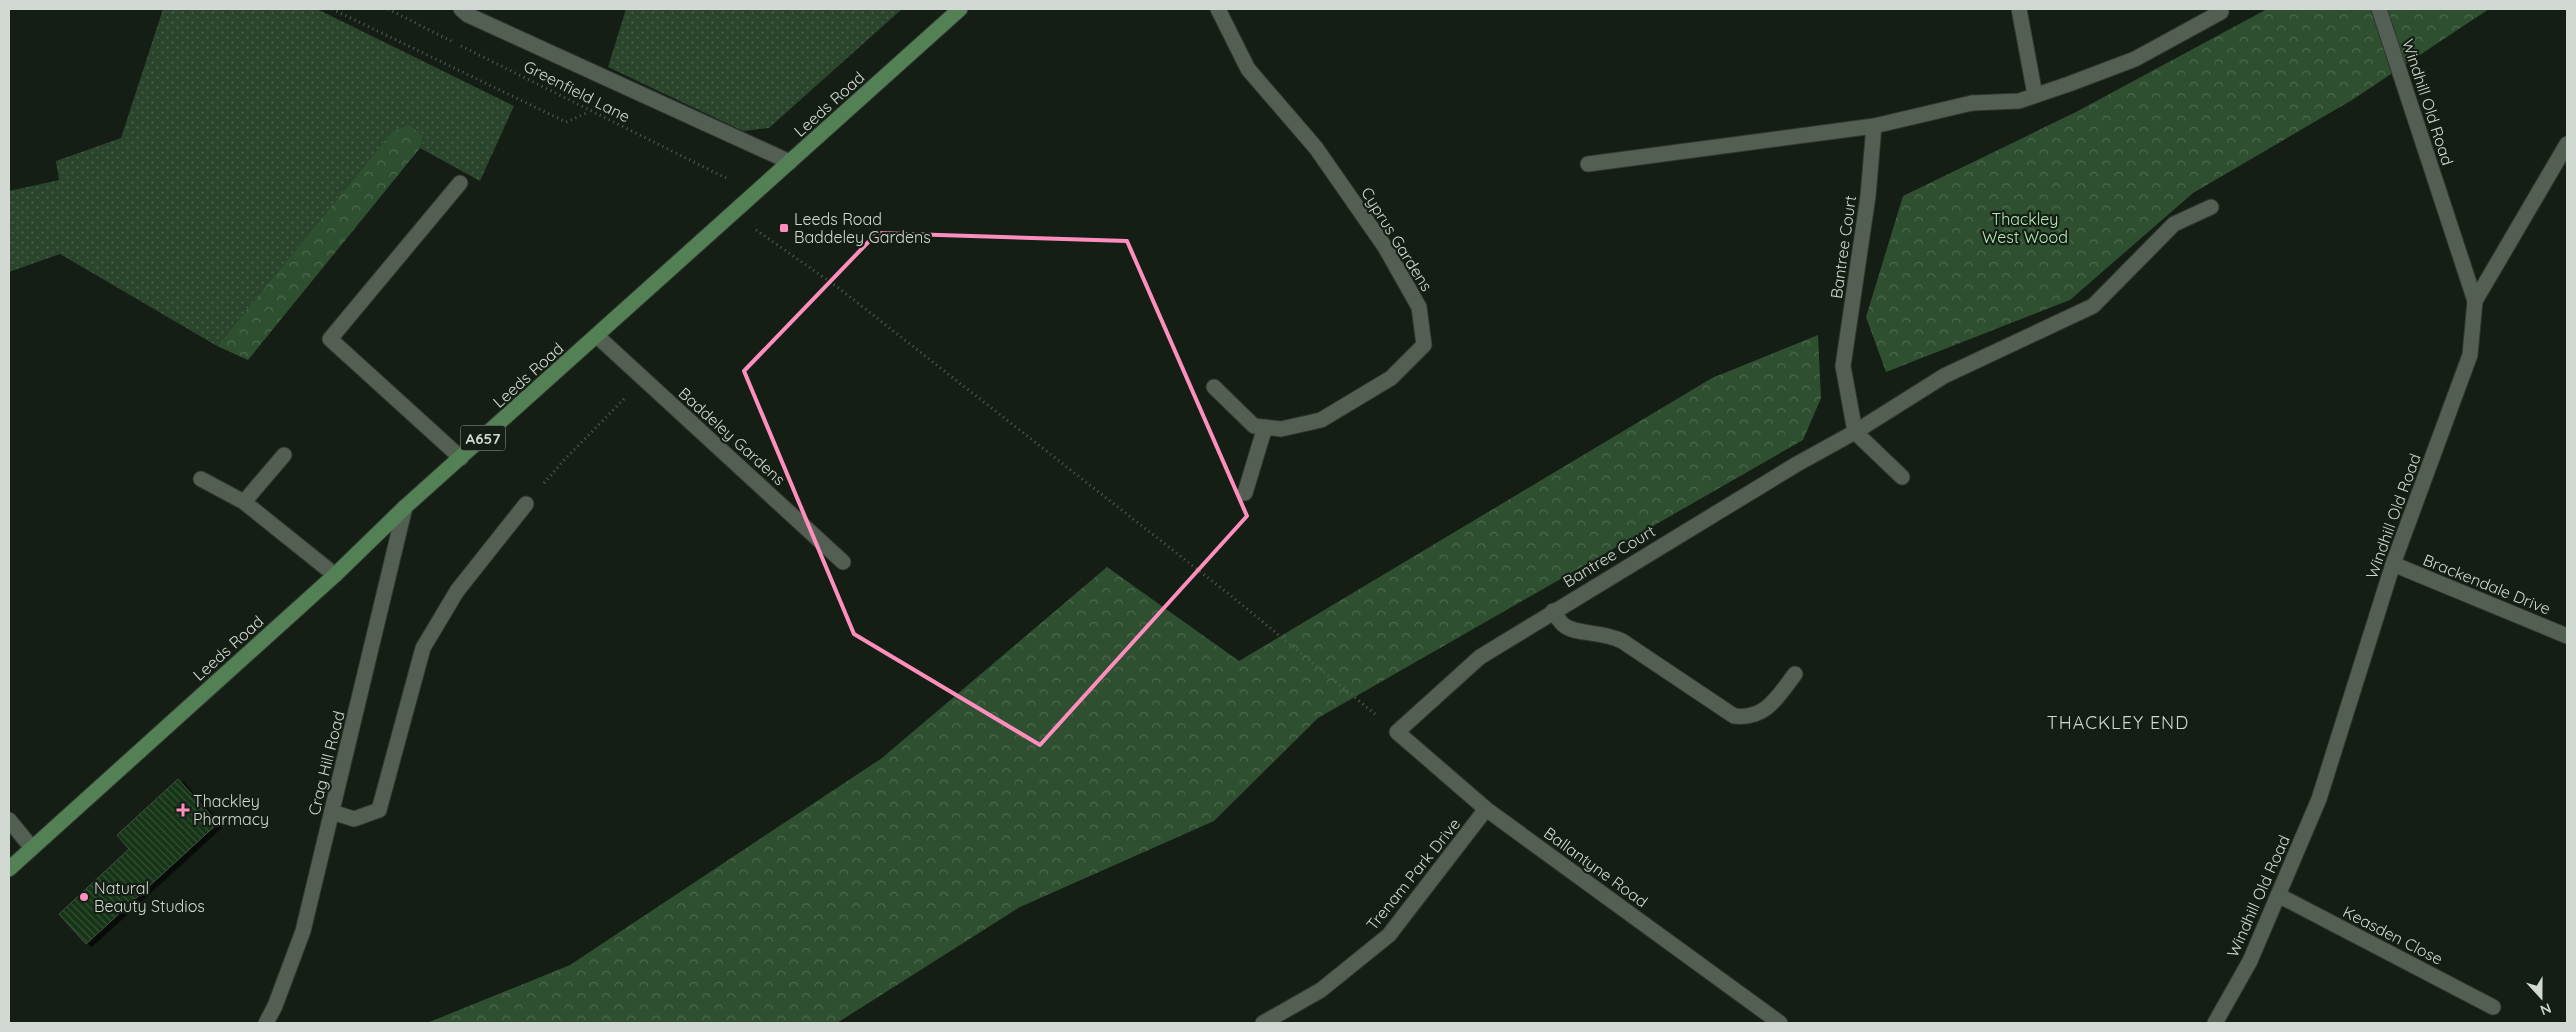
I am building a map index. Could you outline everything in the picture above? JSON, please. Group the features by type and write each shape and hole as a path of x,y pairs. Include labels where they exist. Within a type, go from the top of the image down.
{"main road":[{"name":"Leeds Road","path":"9,870 335,575 405,506 462,458 960,9"}],"street":[{"path":"461,9 468,15 790,162"},
{"name":"Cyprus Gardens","path":"1214,387 1254,426 1281,429 1321,420 1391,378 1424,345 1419,307 1385,246 1316,148 1248,69 1218,9"},
{"path":"2019,9 2035,95"},
{"name":"Windhill Old Road","path":"2215,1023 2250,960 2319,799 2393,564 2470,355 2475,301 2379,9"},
{"path":"1588,164 1874,126 1972,103 2018,101 2135,59 2221,12"},
{"name":"Bantree Court","path":"1397,732 1480,657 1797,464 1855,432 1843,366 1868,196 1874,126"},
{"path":"2475,301 2567,144"},
{"path":"460,183 330,339 462,458"},
{"path":"1902,477 1855,432 1944,376 2093,306 2174,224 2211,207"},
{"name":"Baddeley Gardens","path":"597,336 843,562"},
{"path":"1245,493 1265,427"},
{"path":"244,502 284,455"},
{"path":"201,479 244,502 335,575"},
{"path":"332,812 354,819 378,810 423,648 457,591 526,504"},
{"name":"Crag Hill Road","path":"266,1023 275,1006 303,931 405,506"},
{"name":"Brackendale Drive","path":"2393,564 2567,636"},
{"path":"1553,611 1564,626 1576,630 1611,635 1622,641 1734,716 1744,717 1759,713 1770,707 1795,674"},
{"name":"Ballantyne Road","path":"1397,732 1486,809 1780,1023"},
{"name":"Trenam Park Drive","path":"1263,1023 1321,990 1389,935 1486,809"},
{"path":"9,820 32,848"},
{"name":"Keasden Close","path":"2278,895 2492,1006"}],"path":[{"path":"332,9 566,122 590,111"},
{"name":"Greenfield Lane","path":"388,9 756,193"},
{"path":"733,214 844,292 1230,595 1397,732"},
{"path":"526,504 566,458 644,380"}],"highlighted area":[{"path":"877,233 1127,241 1247,516 1040,745 854,634 744,371"}],"green space":[{"path":"163,9 317,9 514,106 480,181 420,148 423,136 392,132 217,346 60,254 9,272 9,191 59,180 56,161 121,138"},
{"path":"626,9 902,9 769,128 743,131 608,67"},
{"name":"Thackley West Wood","path":"2267,9 2489,9 2352,100 2193,193 2070,300 1886,372 1866,317 1903,196 2076,112"},
{"path":"409,125 423,136 420,148 248,360 217,346 392,132"},
{"path":"1818,335 1821,398 1803,440 1318,718 1214,821 1020,907 837,1023 427,1023 570,965 882,758 1107,567 1239,661 1712,378"}],"building":[{"path":"178,779 218,823 86,944 59,914 129,849 117,835"}],"place":[{"name":"Leeds Road Baddeley Gardens","path":"784,228"},
{"name":"Thackley Pharmacy","path":"183,810"},
{"name":"Natural Beauty Studios","path":"84,897"}],"district":[{"name":"THACKLEY END","path":"2118,722"}]}
